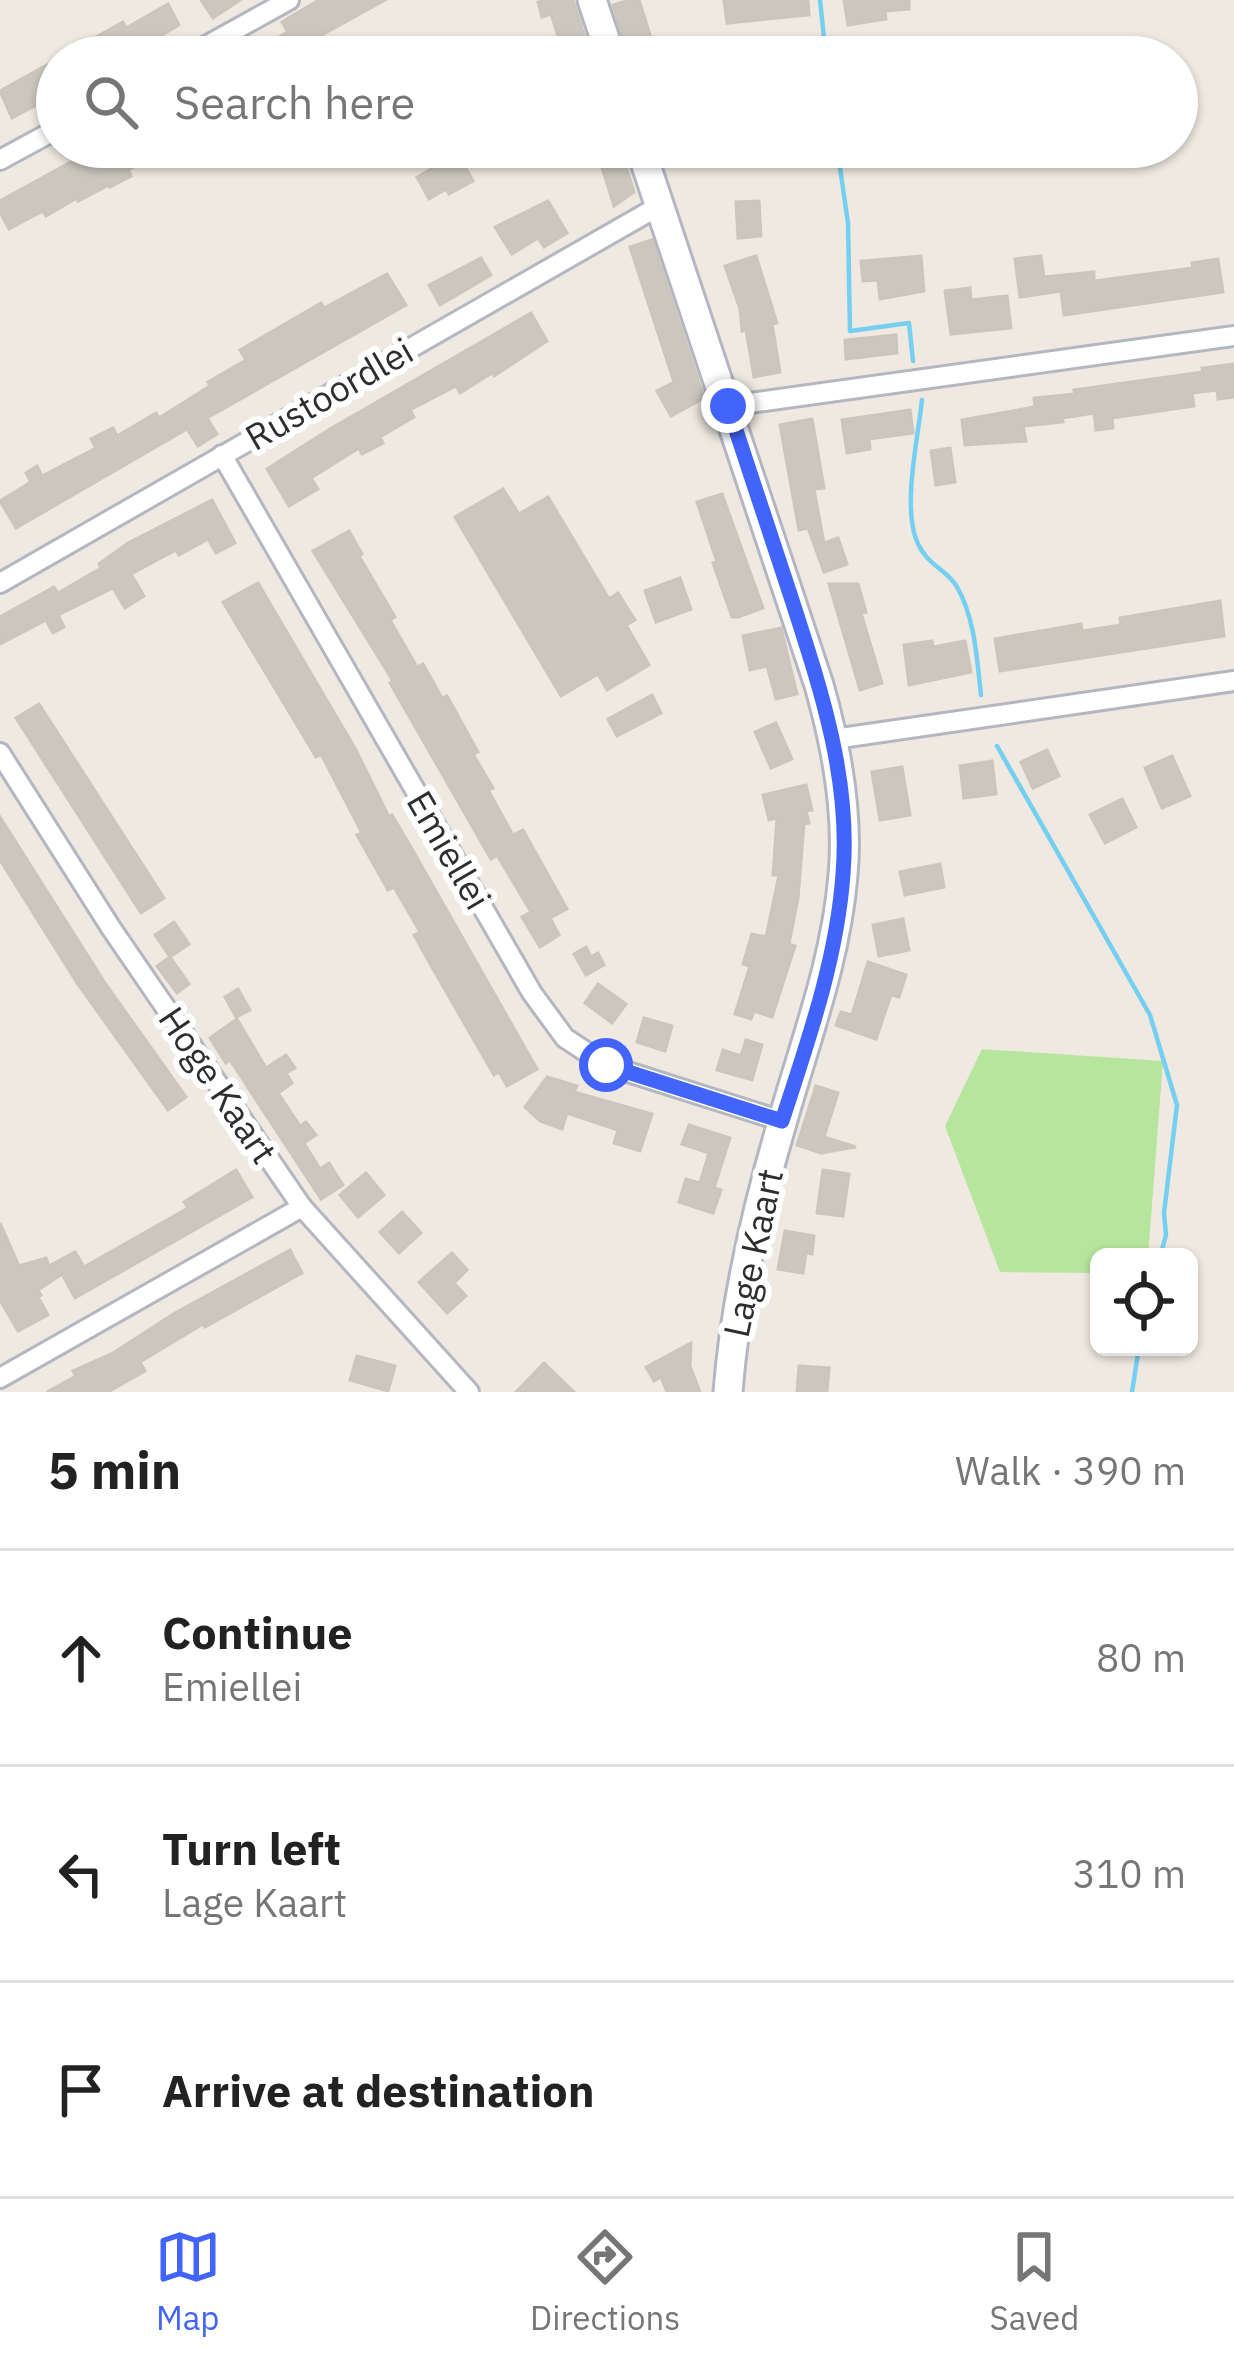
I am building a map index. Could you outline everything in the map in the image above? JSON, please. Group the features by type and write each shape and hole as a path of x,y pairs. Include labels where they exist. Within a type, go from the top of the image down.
{"street":[{"path":"224,36 289,0"},
{"path":"592,0 604,36"},
{"path":"0,160 36,140"},
{"name":"Lage Kaart","path":"647,168 834,739 844,837 843,876 818,1009 782,1121 748,1254 733,1331 728,1392"},
{"name":"Rustoordlei","path":"0,583 659,206"},
{"path":"728,406 1234,336"},
{"name":"Emiellei","path":"222,455 532,993 565,1039 606,1065 782,1121"},
{"path":"834,739 1234,681"},
{"name":"Hoge Kaart","path":"0,753 111,928 302,1208 469,1392"},
{"path":"0,1378 302,1208"}],"green space":[{"path":"982,1049 1163,1061 1149,1248 1090,1248 1090,1273 1000,1272 945,1126"}],"building":[{"path":"201,0 240,0 213,18"},
{"path":"319,0 385,0 320,36 281,36 288,32 282,22"},
{"path":"573,0 584,36 558,36 551,14 542,17 538,2"},
{"path":"639,0 650,36 623,36 613,5"},
{"path":"724,0 808,0 809,15 727,23"},
{"path":"844,0 909,0 909,9 885,11 886,19 848,25"},
{"path":"168,4 179,25 160,36 98,36 123,22 126,28"},
{"path":"36,71 36,105 12,118 0,91"},
{"path":"60,168 131,168 131,176 110,187 9,229 0,201"},
{"path":"433,168 466,168 473,181 429,199 417,177"},
{"path":"602,168 626,168 634,192 614,206"},
{"path":"548,201 567,233 544,247 538,238 512,254 495,227"},
{"path":"759,201 761,236 738,238 736,202"},
{"path":"652,240 704,398 671,416 657,391 674,382 630,247"},
{"path":"756,256 777,323 772,324 780,372 754,377 746,330 742,331 740,309 725,266"},
{"path":"921,256 924,291 880,299 878,280 863,281 861,261"},
{"path":"1041,256 1044,277 1094,272 1094,281 1193,268 1192,263 1218,259 1223,292 1064,315 1061,291 1020,297 1015,259"},
{"path":"481,258 491,275 440,305 429,285"},
{"path":"387,274 406,305 207,418 217,434 198,446 187,429 16,528 0,501 31,482 26,473 37,466 42,476 96,448 91,439 113,428 117,436 156,413 159,418 246,360 240,350 321,303 324,308"},
{"path":"970,288 971,300 1007,296 1011,328 951,334 945,291"},
{"path":"531,313 547,341 494,376 460,393 456,386 410,410 414,417 380,437 383,443 362,454 359,448 311,478 318,489 289,506 267,469"},
{"path":"896,335 897,353 846,359 845,340"},
{"path":"1234,364 1234,397 1218,399 1217,390 1192,393 1194,406 1112,418 1113,428 1096,430 1094,413 1023,426 1026,441 965,445 962,420 1035,407 1034,398"},
{"path":"910,410 913,433 869,439 870,449 847,453 842,420"},
{"path":"812,419 824,488 814,489 824,543 838,538 847,564 824,572 808,528 799,530 780,425"},
{"path":"950,448 955,482 936,485 931,451"},
{"path":"503,489 519,514 548,497 609,599 618,593 635,620 626,625 649,665 607,690 598,674 561,696 455,517"},
{"path":"722,494 763,608 738,617 732,617 697,502"},
{"path":"212,500 235,543 216,553 208,539 179,555 176,550 131,574 144,596 125,608 113,588 58,615 64,627 53,633 46,620 0,644 0,617 54,587 58,593 101,568 99,564 128,543"},
{"path":"349,531 417,667 423,664 442,698 447,696 478,752 473,754 493,788 488,790 513,835 523,830 567,909 550,918 559,935 540,947 522,917 531,912 497,855 491,859 393,681 313,551"},
{"path":"680,578 691,609 656,622 645,591"},
{"path":"258,583 537,1069 507,1086 499,1072 494,1075 414,935 420,932 394,887 388,890 357,835 362,833 321,754 316,757 223,602"},
{"path":"829,584 858,584 866,612 861,613 882,683 860,690"},
{"path":"1220,601 1224,636 1000,671 995,639 1081,624 1082,631 1121,625 1120,618"},
{"path":"781,628 797,694 776,699 767,666 750,670 743,636"},
{"path":"932,641 933,647 965,641 971,672 909,685 904,645"},
{"path":"652,695 661,713 617,736 608,719"},
{"path":"39,704 164,898 141,913 16,718"},
{"path":"776,723 792,759 771,768 755,732"},
{"path":"1047,750 1059,776 1033,788 1021,762"},
{"path":"1172,756 1190,796 1162,808 1145,768"},
{"path":"992,761 996,794 964,798 960,766"},
{"path":"902,767 910,815 880,820 872,772"},
{"path":"806,785 812,810 806,811 809,823 804,824 789,944 795,946 772,1017 754,1011 751,1019 735,1014 750,966 743,964 752,934 766,937 779,875 773,875 777,818 769,820 763,795"},
{"path":"1122,799 1136,827 1105,843 1090,815"},
{"path":"0,817 105,983 186,1097 168,1110 77,983 0,860"},
{"path":"940,864 944,887 905,895 900,872"},
{"path":"903,919 909,950 879,956 873,925"},
{"path":"174,922 189,944 170,957 155,935"},
{"path":"586,947 591,957 598,953 604,965 586,975 574,954"},
{"path":"170,957 189,984 177,993 157,966"},
{"path":"868,962 906,975 899,997 891,995 876,1039 836,1025 841,1012 852,1015"},
{"path":"598,984 626,1004 612,1023 585,1003"},
{"path":"238,989 250,1010 236,1017 225,997"},
{"path":"644,1018 672,1026 665,1051 637,1042"},
{"path":"237,1019 266,1068 286,1055 295,1068 286,1073 292,1083 278,1093 300,1126 306,1122 316,1135 304,1143 320,1169 329,1163 343,1185 321,1199 230,1060 226,1063 210,1038"},
{"path":"746,1040 762,1045 752,1080 717,1070 723,1050 741,1056"},
{"path":"547,1077 577,1086 574,1092 652,1114 640,1151 614,1143 618,1130 567,1113 562,1129 540,1121 525,1107"},
{"path":"816,1086 838,1093 824,1137 856,1147 821,1153 797,1145"},
{"path":"689,1125 730,1138 714,1188 721,1190 713,1213 679,1202 686,1179 700,1183 709,1153 682,1144"},
{"path":"236,1170 252,1197 75,1298 62,1274 38,1290 48,1315 18,1331 0,1300 0,1223 19,1266 46,1258 49,1266 75,1252 84,1267 188,1208 184,1202"},
{"path":"823,1170 849,1174 843,1216 817,1213"},
{"path":"366,1173 384,1195 358,1217 340,1195"},
{"path":"402,1212 421,1233 399,1253 380,1232"},
{"path":"785,1231 814,1236 803,1273 778,1269"},
{"path":"290,1250 302,1273 140,1362 145,1371 108,1392 47,1392 76,1376 73,1371 113,1353"},
{"path":"452,1253 467,1270 454,1283 466,1296 447,1313 419,1282"},
{"path":"691,1343 690,1366 700,1392 667,1392 661,1377 654,1381 646,1367"},
{"path":"357,1356 395,1366 388,1391 350,1380"},
{"path":"544,1363 574,1392 516,1392"},
{"path":"799,1366 829,1368 827,1392 797,1392"}],"waterway":[{"path":"820,0 824,36"},
{"path":"840,168 848,223 850,331 909,323 913,361"},
{"path":"922,400 911,489 912,524 920,548 953,581 963,599 981,695"},
{"path":"997,746 1150,1015 1177,1105 1162,1248"},
{"path":"1132,1392 1138,1356"}],"route":[{"path":"606,1065 782,1121 818,1009 833,940 844,837 834,739 728,406"}]}
